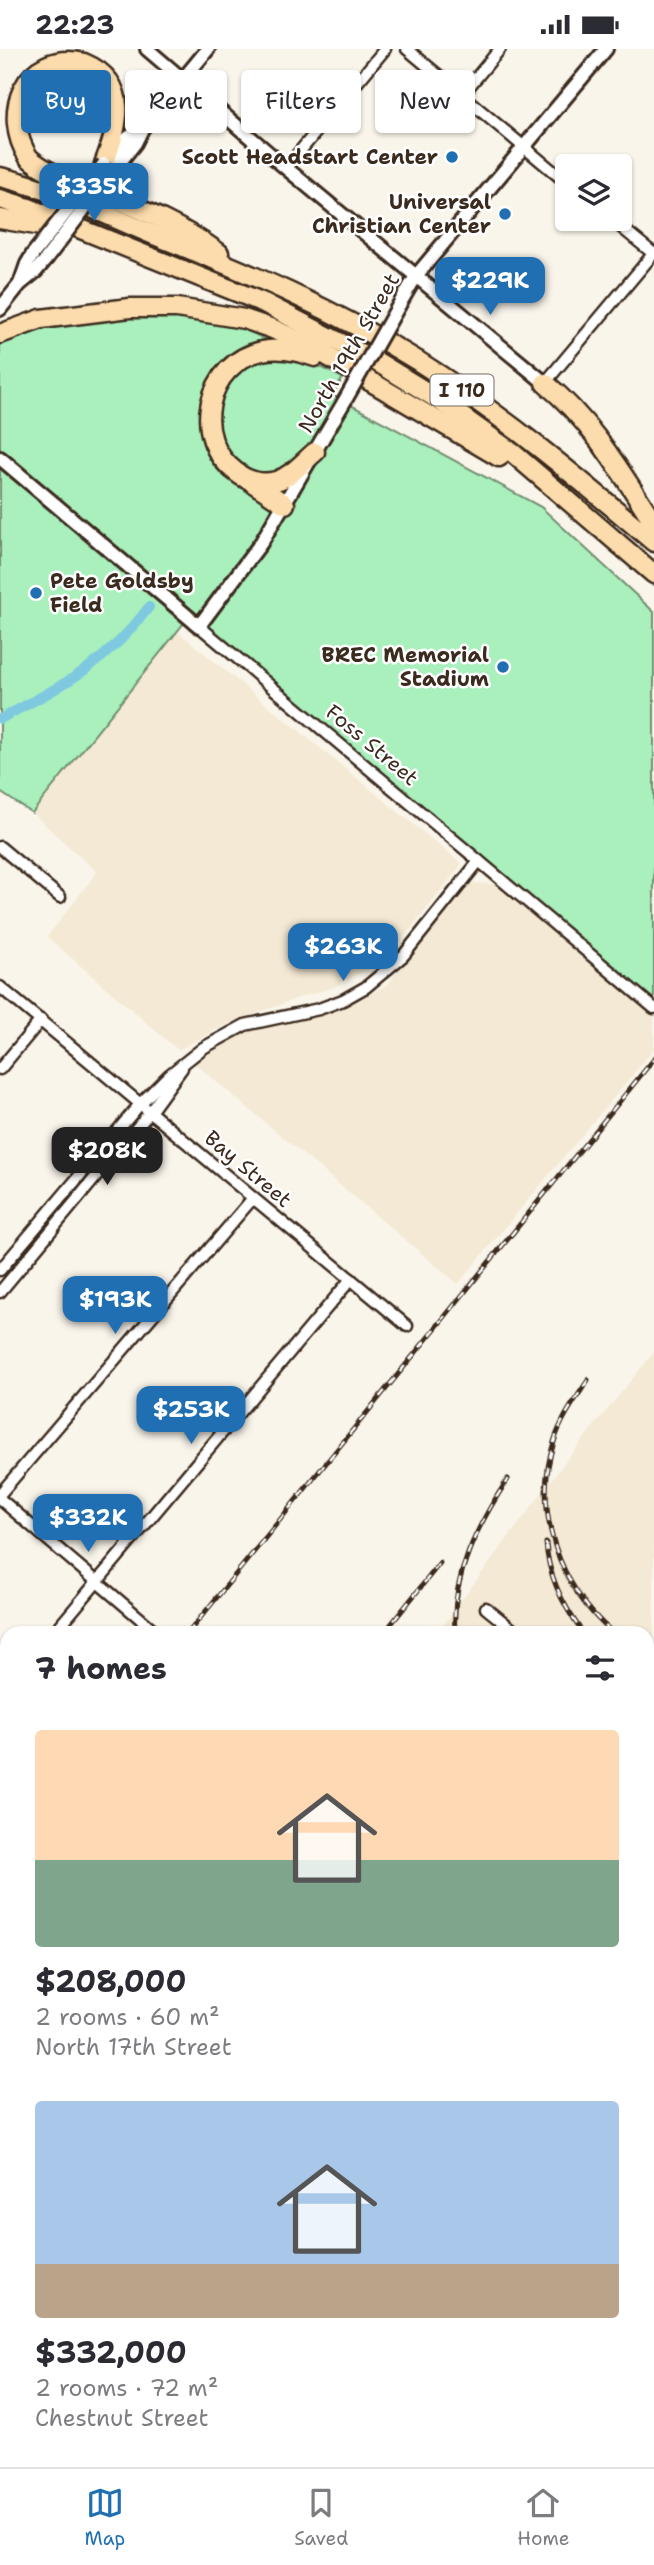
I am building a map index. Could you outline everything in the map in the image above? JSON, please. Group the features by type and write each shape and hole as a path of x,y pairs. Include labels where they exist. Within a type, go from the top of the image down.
{"highway":[{"path":"110,166 118,116 115,97 105,78 92,67 70,59 43,62 26,73 13,89 7,115 15,142 28,157 55,174 179,228 248,273"},
{"name":"I 110","path":"0,177 37,188 248,273 355,324 448,380 540,447 654,542"},
{"name":"I 110","path":"0,199 183,270 284,313 360,352 411,382 514,454 654,574"},
{"path":"0,219 50,228 99,247 183,270"},
{"path":"0,334 41,319 109,309 162,308 202,311 244,319 286,334 333,358 479,443 553,499 590,521"},
{"path":"285,504 232,470 218,453 210,435 208,419 216,386 224,374 239,361 263,351 299,352 377,385"},
{"path":"545,383 572,406 601,440 654,523"},
{"path":"244,478 263,482 276,481 290,474 315,452"}],"street":[{"path":"147,49 170,70"},
{"path":"190,70 208,49"},
{"path":"286,168 386,49"},
{"path":"407,49 432,70"},
{"path":"475,79 500,49"},
{"name":"North 19th Street","path":"199,626 253,555 285,504 416,276 606,49"},
{"path":"475,106 555,173"},
{"path":"227,119 545,383 654,254 626,231"},
{"path":"0,309 20,284 27,264 40,257 110,166 128,138 136,133"},
{"name":"Foss Street","path":"0,458 654,1008"},
{"path":"0,846 60,897"},
{"path":"0,1269 140,1104 169,1075 212,1042 253,1022 319,1009 366,988 402,956 479,861"},
{"name":"Bay Street","path":"0,987 407,1326"},
{"path":"0,1069 41,1020"},
{"path":"0,1292 150,1112 187,1062"},
{"path":"0,1494 253,1198"},
{"path":"47,1214 58,1223"},
{"path":"60,1626 351,1279"},
{"path":"0,1499 149,1626"},
{"path":"486,1608 508,1626"}],"shaded area":[{"path":"177,631 462,864 388,958 332,988 228,1024 178,1050 47,937 97,872 32,813"},
{"path":"497,884 654,1016 654,1049 458,1284 194,1063 220,1045 250,1031 346,1006 387,985 468,885"},
{"path":"654,1352 654,1626 442,1626 565,1462"}],"green space":[{"path":"121,317 177,317 230,322 343,378 332,395 541,507 654,612 654,1002 192,613 32,813 0,792 0,344 59,326"}],"waterway":[{"path":"0,719 63,684 100,659 149,607"}],"railway":[{"path":"194,1626 654,1059"},
{"path":"588,1380 564,1418 554,1442 546,1494 555,1546 565,1571 578,1593 606,1626"},
{"path":"455,1626 457,1591 469,1551 486,1514 508,1479"},
{"path":"546,1543 558,1591 578,1626"},
{"path":"390,1626 440,1563"}],"place":[{"name":"Scott Headstart Center","path":"452,157"},
{"name":"Universal Christian Center","path":"505,214"},
{"name":"Pete Goldsby Field","path":"36,593"},
{"name":"BREC Memorial Stadium","path":"503,667"}]}
